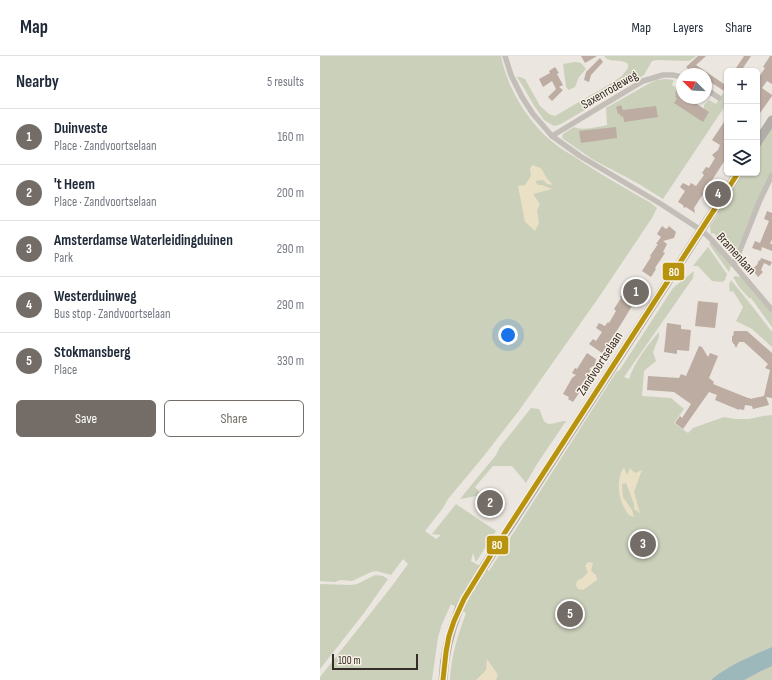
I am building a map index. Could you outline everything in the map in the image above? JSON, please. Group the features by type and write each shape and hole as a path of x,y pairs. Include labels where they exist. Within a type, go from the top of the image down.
{"main road":[{"path":"759,140 772,120"},
{"name":"Zandvoortselaan","path":"483,568 736,176"},
{"path":"444,680 448,641 459,609"}],"street":[{"name":"Bramenlaan","path":"505,56 511,75 522,97 533,114 552,136 580,156 661,204 700,230 710,238 772,310"},
{"name":"Saxenrodeweg","path":"552,136 643,80 663,75 676,76"},
{"path":"712,93 719,98"},
{"path":"734,265 760,200 772,175"}],"green space":[{"path":"320,56 501,56 513,91 519,102 541,132 562,149 657,208 652,218 599,297 518,412 448,499 425,531 436,539 441,535 432,534 456,504 496,531 476,562 473,553 471,561 489,571 617,371 619,371 673,288 694,271 693,278 624,377 629,379 638,360 659,332 659,337 653,352 656,361 644,371 642,396 671,398 684,409 674,423 688,433 693,428 724,417 749,419 772,415 772,680 450,680 455,646 466,613 451,604 438,637 432,680 320,680 320,677 408,564 403,559 391,575 376,571 352,581 320,581"},
{"path":"604,56 696,56 688,61 652,61 644,75 561,124 554,126 544,120 517,77 525,79 540,106 549,114 555,116 610,84 622,76 628,68 628,64 625,62 609,60"},
{"path":"575,62 581,63 586,69 579,77 575,87 569,90 566,87 563,64"},
{"path":"657,80 674,80 672,85 676,88 676,104 694,104 704,109 705,104 712,104 712,102 716,104 724,92 724,108 663,199 639,184 592,159 562,138 563,134 574,127 585,129 607,125 606,108"},
{"path":"772,126 772,171 733,257 714,233 711,234 710,226 721,205 740,176 760,176 760,145"},
{"path":"711,242 731,265 729,272 709,244"},
{"path":"708,247 727,274 725,280 722,282 712,281 698,266 693,266"},
{"path":"733,277 741,277 772,314 772,327 751,298 749,298 739,287"},
{"path":"731,280 772,332 772,347 752,329 736,321 743,307 733,291 730,292 729,285"},
{"path":"531,408 539,409 543,420 546,423 551,424 566,421 526,483 512,466 493,466 475,487 482,495 460,499 496,455 500,447"},
{"path":"375,575 383,576 388,579 364,613 320,669 320,584 351,585 357,584"}],"sand":[{"path":"532,165 541,168 553,185 547,184 543,180 535,181 538,185 552,189 533,194 540,204 537,210 539,223 535,231 525,222 518,186 525,185 531,176 530,169"},
{"path":"624,467 627,475 630,468 635,473 642,470 634,492 640,513 634,509 634,504 626,483 622,484 623,497 632,510 634,517 628,514 619,494 619,482 621,472"},
{"path":"588,562 593,563 591,571 596,575 597,580 583,590 578,589 576,585 577,581 584,577 588,572 585,566"},
{"path":"487,659 498,675 496,680 476,680 486,670"}],"water":[{"path":"772,647 772,666 744,680 711,680 733,665"}],"building":[{"path":"581,56 597,56 585,63"},
{"path":"698,56 706,56 696,65 700,68 686,67"},
{"path":"744,56 751,56 743,68 736,68"},
{"path":"770,56 772,56 772,84 767,81 762,88 772,96 760,113 760,76 765,68 763,67"},
{"path":"600,58 603,62 591,75 589,82 584,80 586,72"},
{"path":"555,67 559,73 557,74 563,85 559,87 563,90 552,101 548,97 556,89 552,81 543,87 539,79 550,73 549,71"},
{"path":"712,76 724,84 724,91 712,83"},
{"path":"676,100 676,104 697,104 709,112 703,122 674,103"},
{"path":"621,105 623,110 656,106 658,117 624,122 623,116 621,117 620,114 618,114 616,107"},
{"path":"724,122 724,162 694,208 695,213 686,207 684,208 683,205 678,202 685,191 680,187 683,183 689,186 691,183 696,186 704,175 702,173 706,167 709,168 715,158 712,155 718,150 720,145 712,140"},
{"path":"616,127 617,138 581,143 579,131"},
{"path":"767,211 772,213 772,239 770,244 772,244 772,251 762,247 761,251 752,248 755,241 760,243 769,221 764,219"},
{"path":"662,226 667,229 669,226 676,232 674,238 663,241 667,244 663,252 665,253 651,277 642,271 658,244 656,244 661,237 657,234"},
{"path":"761,258 772,262 770,266 764,263 761,270 763,272 758,277 752,269 757,265"},
{"path":"639,282 644,285 643,288 602,353 589,344 593,339 596,341 602,332 596,328 599,323 605,326 608,322 609,323 616,311 614,309 624,291 629,295"},
{"path":"698,301 718,303 715,328 695,326"},
{"path":"667,323 681,325 681,329 691,330 689,351 677,350 677,354 664,352"},
{"path":"734,331 747,331 772,353 772,398 766,397 769,405 753,409 752,406 745,405 744,410 739,410 715,400 717,395 709,392 683,429 675,423 680,416 682,418 691,404 674,392 647,390 648,376 679,378 681,374 686,376 699,346 702,347 708,357 710,353 718,356 709,378 714,382 713,384 750,399 764,396 770,370 765,368 768,364 744,342 739,342 736,348 732,342"},
{"path":"587,353 596,359 595,365 589,369 591,370 573,402 568,399 569,397 563,394 572,378 576,375 572,373 575,368 577,369"},
{"path":"490,496 498,501 493,510 484,504"}],"tunnel":[{"path":"459,609 483,568"}],"transit line":[{"name":"80","path":"443,680 449,636 464,599 502,537 736,176"}],"place":[{"name":"Westerduinweg","path":"718,194"},
{"name":"Duinveste","path":"636,292"},
{"name":"'t Heem","path":"490,503"},
{"name":"Amsterdamse Waterleidingduinen","path":"643,544"},
{"name":"Stokmansberg","path":"570,614"}]}
